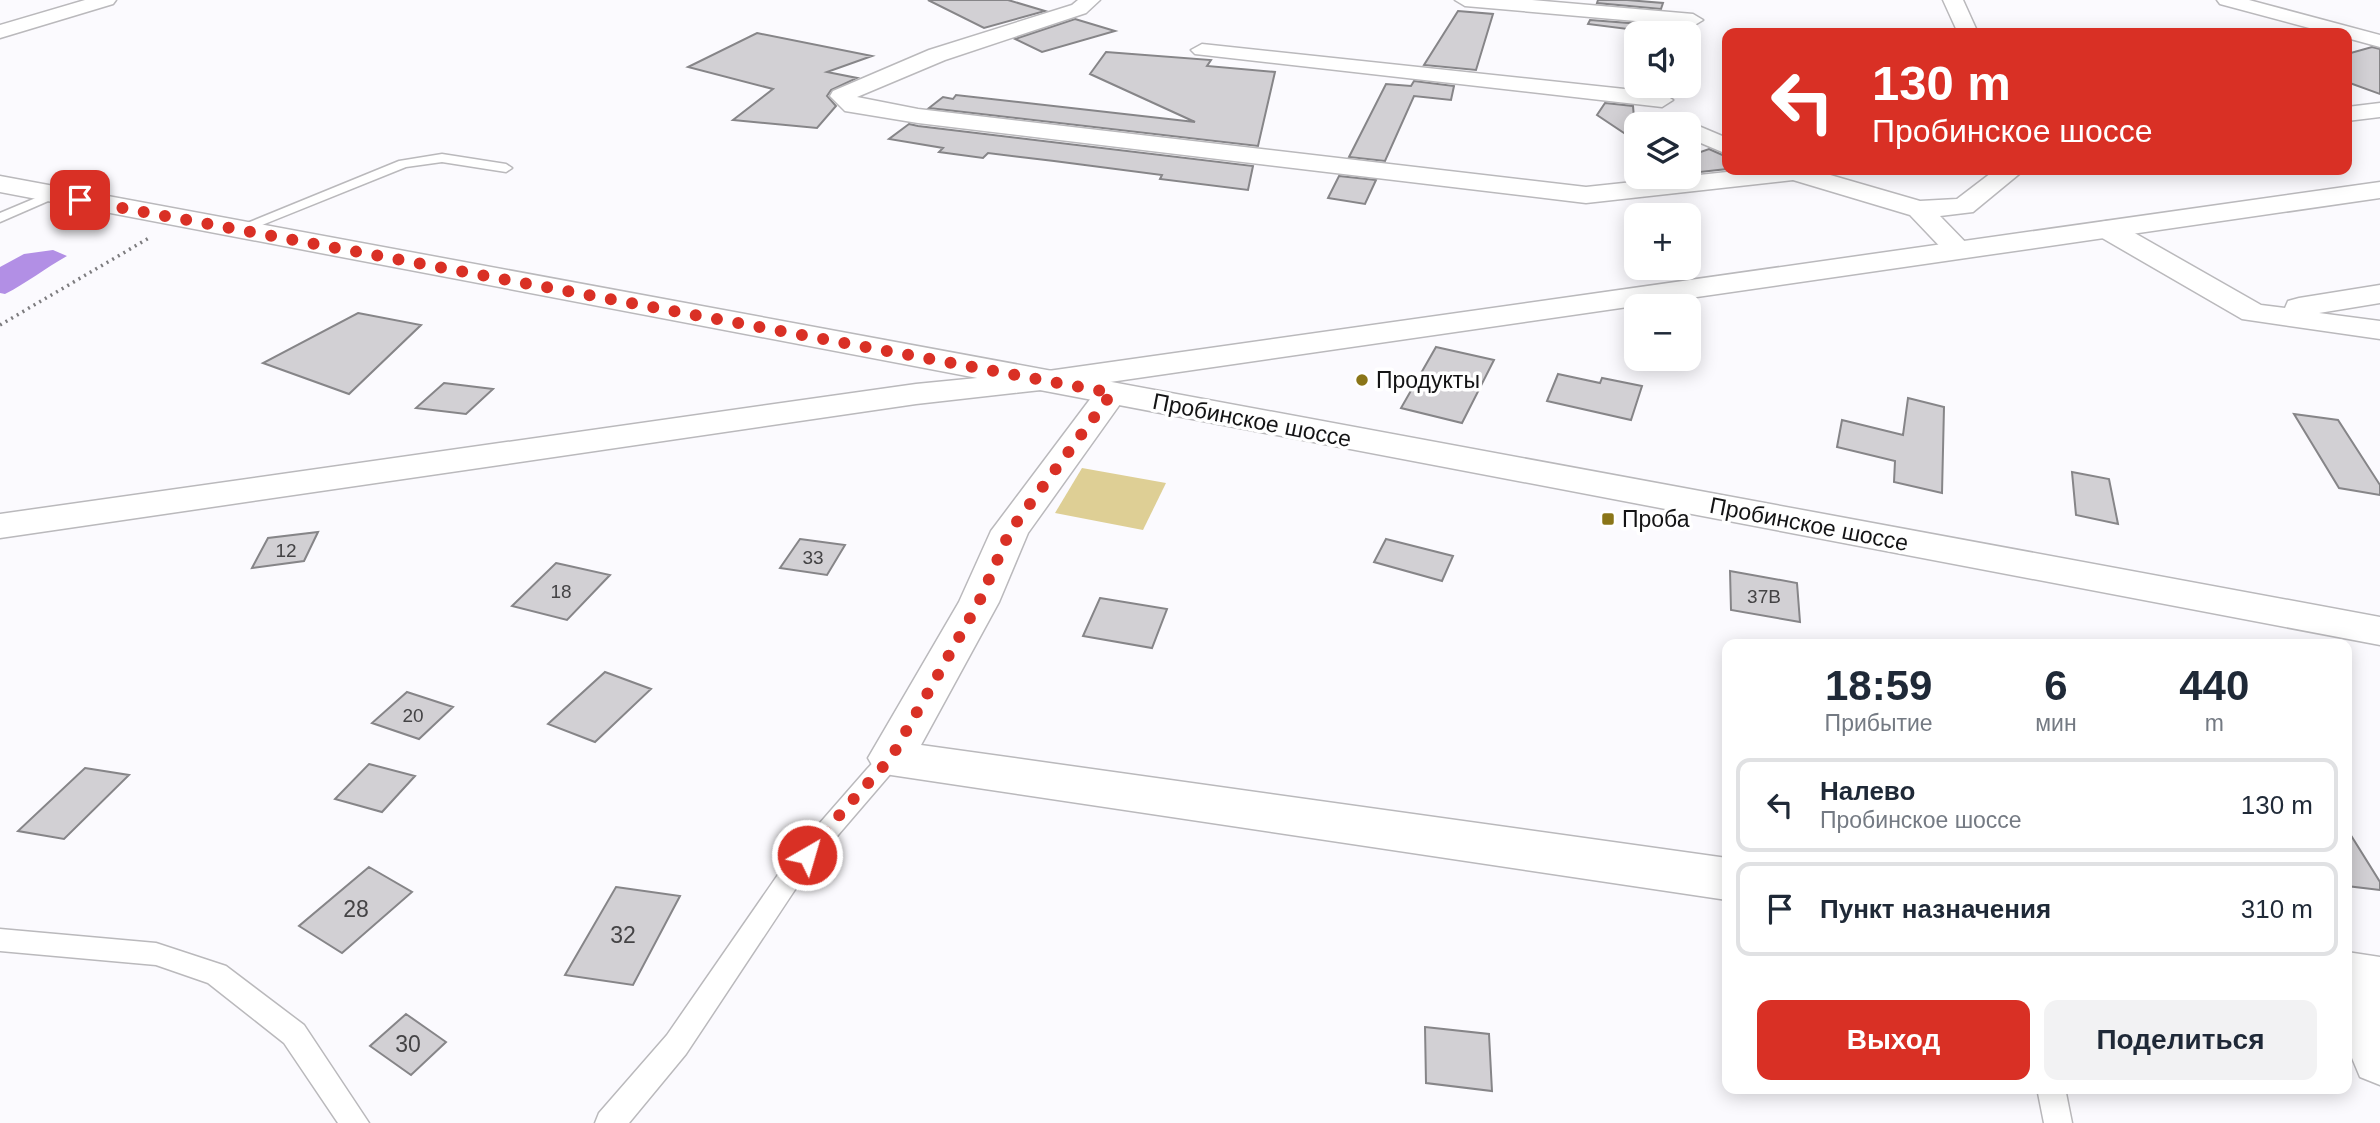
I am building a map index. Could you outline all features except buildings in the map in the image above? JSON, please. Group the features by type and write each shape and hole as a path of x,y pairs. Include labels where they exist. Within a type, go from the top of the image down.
{"street":[{"path":"0,32 106,0"},
{"path":"1465,0 1692,21"},
{"path":"1953,0 1966,28"},
{"path":"2227,0 2331,28"},
{"path":"1083,1 1079,9 937,54 841,96 853,106 918,116 1586,195 1757,175"},
{"path":"2352,33 2380,41"},
{"path":"1202,50 1624,89"},
{"path":"2352,113 2380,110"},
{"path":"1701,135 1722,145"},
{"path":"1804,175 1919,209 1964,206 2004,175"},
{"name":"Пробинское шоссе","path":"0,184 2380,631"},
{"path":"0,526 916,394 1048,381 2380,190"},
{"path":"1919,209 1959,250"},
{"path":"2107,229 2253,313 2380,330"},
{"path":"2253,313 2380,294"},
{"path":"1112,393 1010,531 979,602 891,758 1722,878"},
{"path":"2352,976 2380,981"},
{"path":"2352,998 2380,1059"}],"lane":[{"path":"237,230 403,163 442,158 506,168"},
{"path":"0,218 55,195"},
{"path":"609,1123 664,1062 773,898 841,813 891,758"},
{"path":"0,940 156,954 216,974 294,1034 355,1123"},
{"path":"2051,1094 2058,1123"}],"path":[{"path":"0,326 148,238"}],"shaded area":[{"path":"53,250 67,256 13,290 0,293 0,267 24,254"},
{"path":"1082,468 1166,483 1143,530 1055,513"}],"place":[{"name":"Продукты","path":"1362,380"},
{"name":"Проба","path":"1608,519"}],"route":[{"path":"80,200 1112,393 1010,531 979,602 891,758 807,855"}]}
